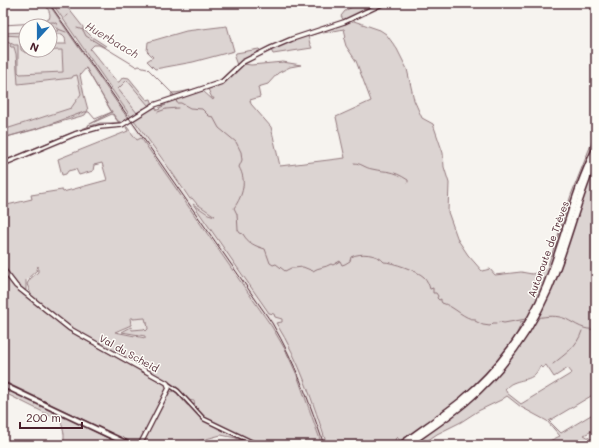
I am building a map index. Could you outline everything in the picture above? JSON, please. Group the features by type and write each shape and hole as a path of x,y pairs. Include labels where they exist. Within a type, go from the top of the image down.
{"highway":[{"name":"Autoroute de Trèves","path":"548,288 579,190 596,148"},
{"name":"Autoroute de Trèves","path":"407,445 466,402 495,374 533,320 548,288 575,211 596,158"},
{"name":"Autoroute de Trèves","path":"400,445 463,399 510,352"}],"main road":[{"path":"3,164 75,134 100,127 122,125 150,107 222,82 243,62 292,38 344,22 384,3"},
{"name":"Val du Scheid","path":"3,269 16,286 71,330 167,383"},
{"path":"140,444 168,391 169,386 167,383"},
{"path":"3,385 130,445"}],"street":[{"name":"Val du Scheid","path":"167,383 178,391 204,419 258,445"},
{"path":"168,391 178,391"}],"shaded area":[{"path":"44,3 48,3 129,120 120,125 90,128 90,126 100,123 119,123 112,114 90,124 112,112 86,68 80,75 88,110 85,115 3,138 3,130 71,108 81,94 77,75 73,76 72,78 18,84 16,54 14,47 11,47 11,44 3,40 3,38 14,45 18,45 18,72 20,74 63,72 62,50 58,50 58,44 66,44 65,37 62,34 58,34 58,18 50,18 50,13"},
{"path":"48,3 52,3 54,5 189,199 192,198 197,204 215,216 208,214 193,204 269,313 282,319 283,322 276,324 286,339 303,375 327,445 322,445 297,375 286,351 272,327 141,138 138,140 132,133 135,131 138,134"},
{"path":"52,3 64,3 83,27 83,30 84,29 92,37 106,46 105,48 99,45 94,45 90,49 117,82 119,82 123,77 129,78 147,100 151,99 153,105 148,105 127,80 118,89 137,113 144,108 143,110 131,117"},
{"path":"359,3 381,3 344,21 341,16 345,11"},
{"path":"351,20 380,30 386,34 397,49 407,69 414,100 422,118 433,124 443,153 444,167 449,183 448,212 458,240 468,255 482,271 490,269 495,275 521,272 532,274 547,268 571,195 596,132 596,143 576,189 559,243 578,212 596,163 596,393 549,421 561,433 596,412 596,422 592,426 596,429 584,435 596,442 596,444 541,445 560,436 547,421 521,407 507,396 437,434 421,445 411,445 510,359 536,319 520,322 521,324 512,342 486,375 453,405 401,442 397,437 395,439 398,444 327,445 299,367 285,337 276,323 282,322 282,319 269,313 193,204 208,214 215,216 197,204 192,198 190,199 134,120 155,106 157,110 160,109 159,108 166,105 159,105 200,91 203,91 213,100 214,98 212,98 208,89 216,86 217,88 217,86 231,76 245,62 293,39 339,26","holes":["344,29 346,46 356,61 371,101 336,117 345,158 280,166 271,127 251,104 250,100 260,97 258,87 268,84 278,73 290,67 301,65 283,62 251,65 244,64 271,50 273,54 312,48 308,36 322,32","546,365 554,377 568,368 572,373 521,404 507,393 505,389 510,385 532,377 538,371 540,366 542,368"]},
{"path":"227,26 234,51 193,62 155,69 147,61 153,57 147,51 148,42 186,31"},
{"path":"18,32 18,36 3,35 3,33"},
{"path":"11,34 18,36 18,45 14,45 3,38 3,35"},
{"path":"3,40 14,47 17,61 18,45 18,58 58,58 58,50 62,50 63,72 19,74 18,72 18,84 72,78 73,76 77,75 81,94 71,108 3,130"},
{"path":"259,49 261,51 246,59 221,81 174,97 171,95 172,93 204,86 221,79 237,65 234,57 236,53"},
{"path":"127,80 149,106 137,113 117,88"},
{"path":"88,126 89,128 3,163 3,161"},
{"path":"126,127 137,140 141,138 272,327 286,351 297,375 322,445 251,445 236,438 221,435 191,443 176,445 143,445 143,441 168,393 173,391 176,392 187,405 195,408 194,401 187,400 173,385 69,327 32,297 27,284 38,272 38,266 37,270 26,280 26,290 24,291 12,280 3,266 3,206 32,199 31,195 62,190 63,192 107,180 102,163 94,165 93,171 79,175 76,169 68,171 66,174 62,175 58,159 128,131","holes":["130,318 145,318 148,329 146,331 144,329 132,330 131,327 122,332 145,336 145,338 115,332 131,325"]},
{"path":"3,271 14,287 69,331 166,385 167,388 138,444 134,444 3,381"},
{"path":"130,318 145,318 148,329 146,331 140,329 131,330 131,327 122,331 131,325"},
{"path":"3,387 122,445 64,445 64,434 61,421 3,392"}],"waterway":[{"path":"64,18 68,15"},
{"name":"Huerbaach","path":"3,25 54,22 57,24 58,29 66,32"},
{"name":"Huerbaach","path":"77,28 83,30 86,36 137,67 147,68 173,94 174,97"},
{"path":"86,68 111,111"},
{"name":"Huerbaach","path":"176,100 177,103 181,103 190,108 202,109 209,116 213,117 219,128 236,142 241,152 242,160 239,167 243,177 242,193 234,208 237,214 238,230 252,244 265,249 270,263 273,265 276,264 285,271 291,268 303,267 313,271 331,264 333,265 340,261 342,265 345,264 355,255 364,254 378,257 384,262 405,267 424,277 430,289 433,288 433,293 436,293 438,296 437,298 439,300 441,299 442,303 463,315 471,319 475,319 475,321 483,325 490,326 493,323 496,323"},
{"path":"158,112 166,109 178,108"},
{"path":"3,138 37,129 84,112 89,112 95,119 112,112"},
{"path":"113,114 118,121 122,123"},
{"path":"354,163 394,173 408,180 408,182"},
{"name":"Huerbaach","path":"537,318 556,316 584,328 596,329"},
{"name":"Huerbaach","path":"499,322 504,323 526,319"},
{"path":"553,364 574,346 582,331"}],"railway":[{"path":"49,3 272,323 295,368 324,445"}]}
